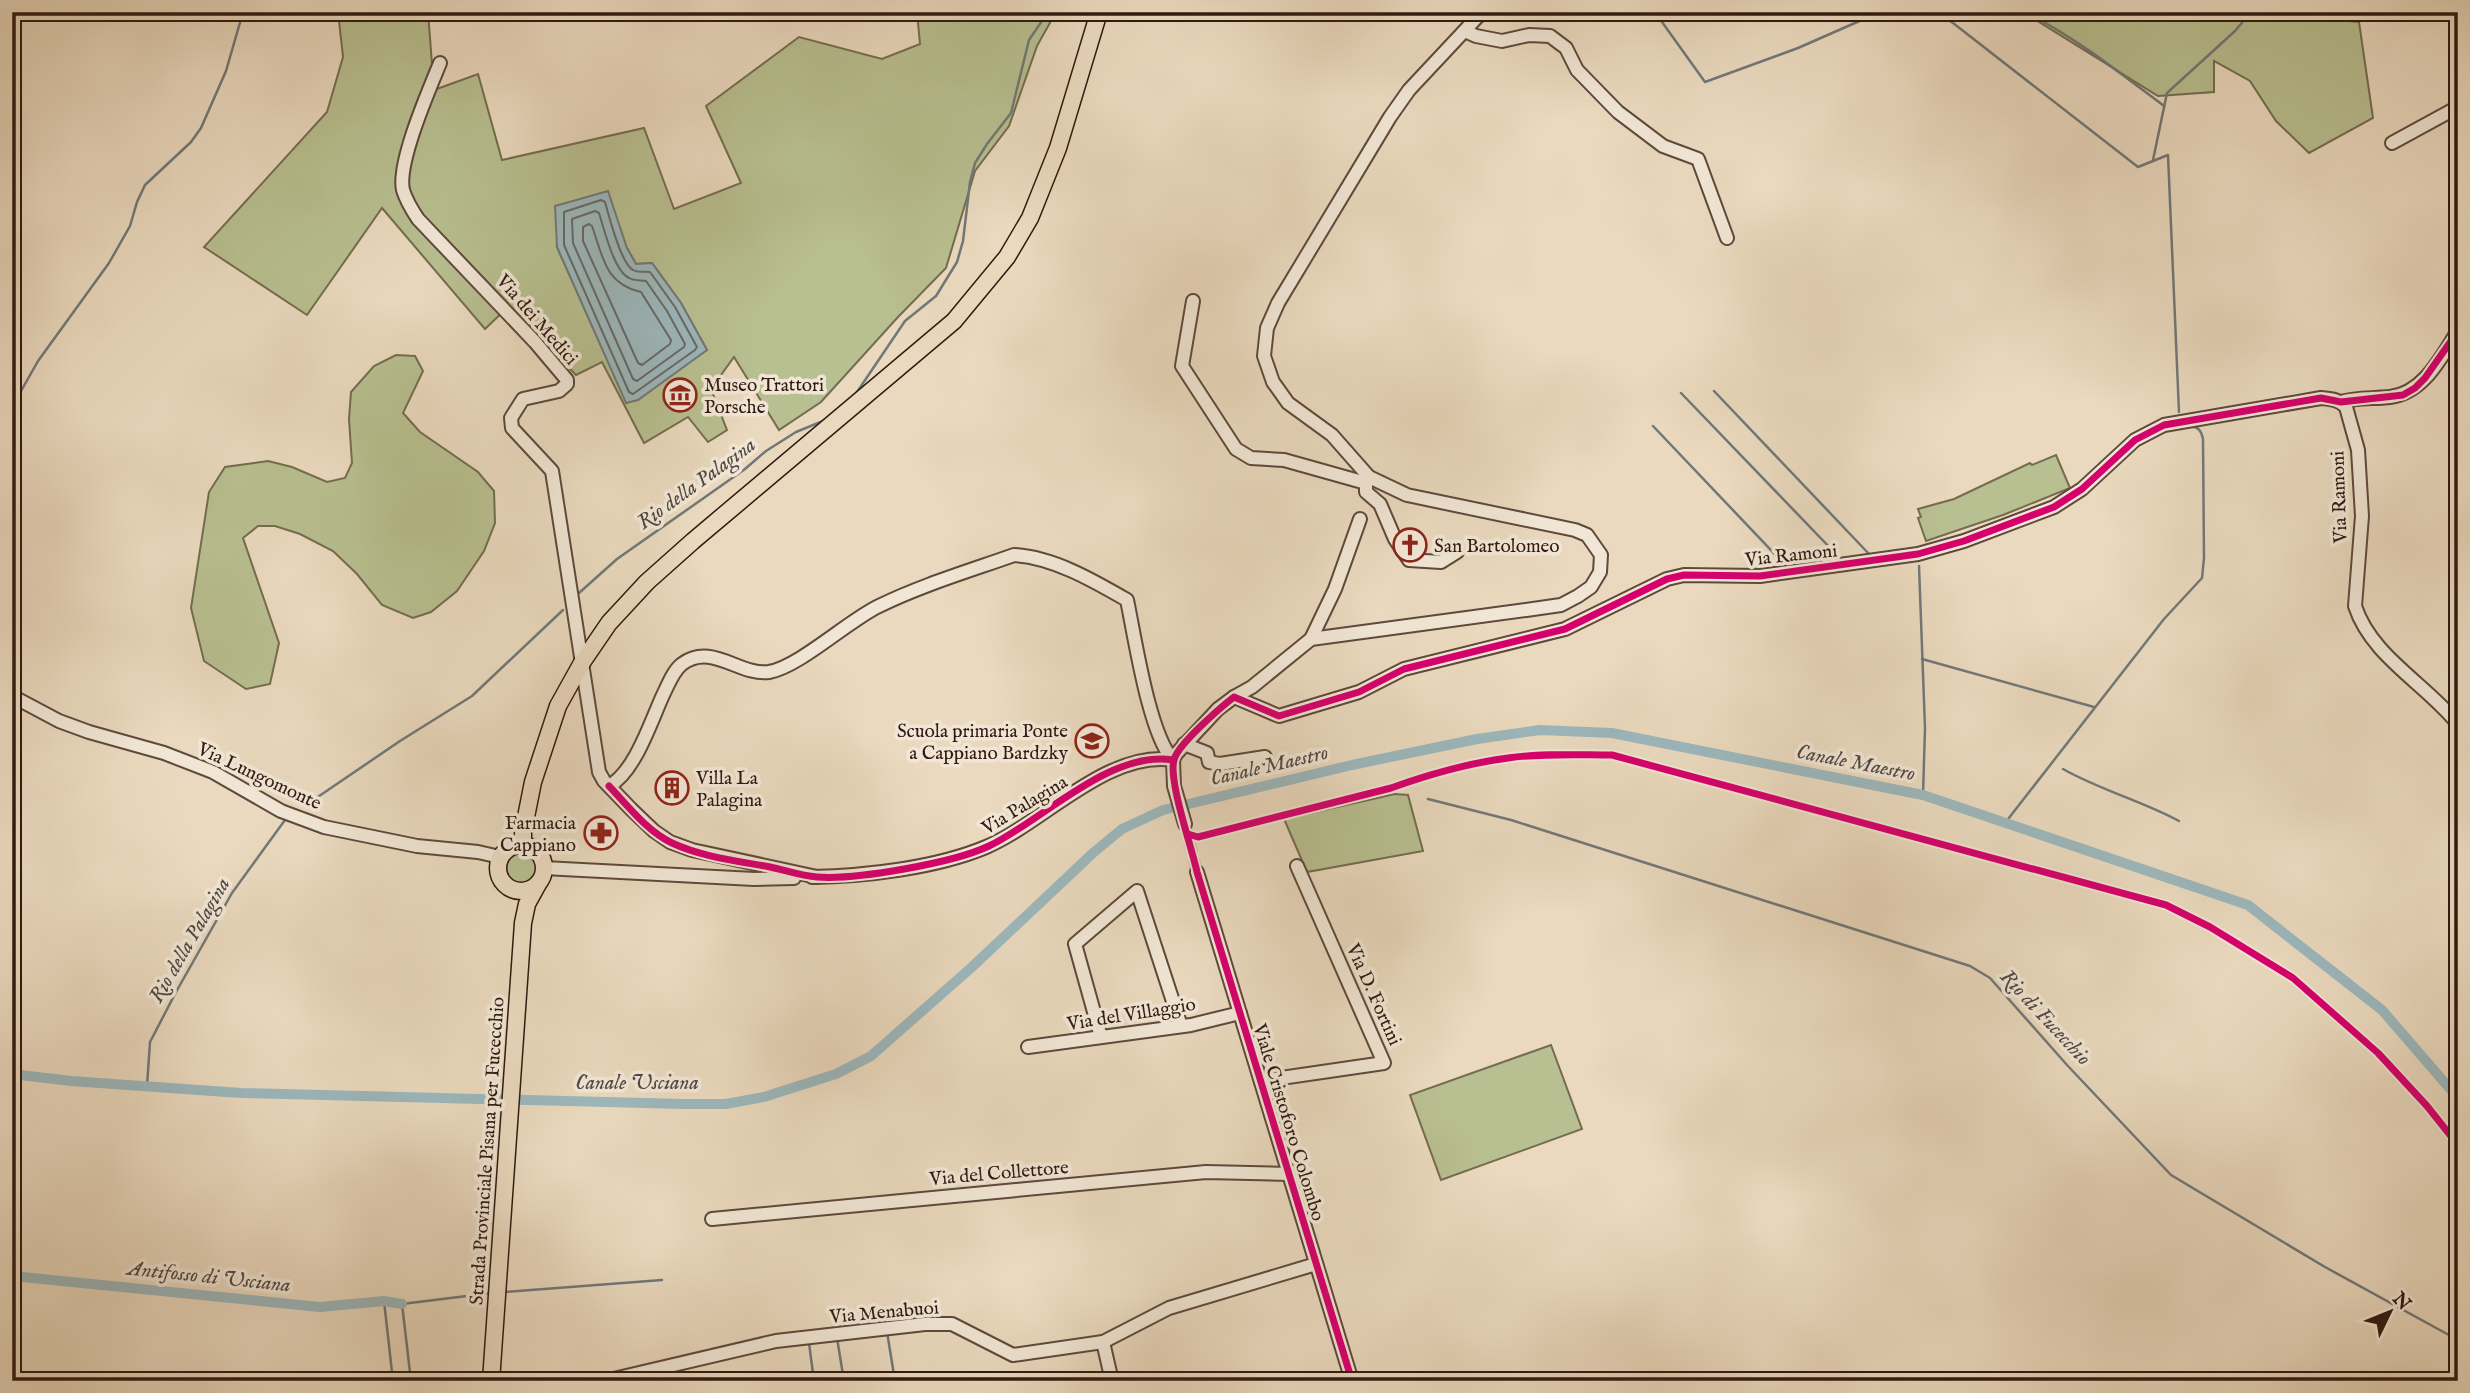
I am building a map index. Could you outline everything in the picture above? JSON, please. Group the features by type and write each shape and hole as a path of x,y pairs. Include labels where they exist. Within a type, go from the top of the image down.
{"main road":[{"path":"523,845 533,782 558,706 583,661 610,623 647,582 954,321 1007,257 1030,218 1058,148 1099,12"},
{"path":"500,857 508,849 523,845 538,852 544,868"},
{"name":"Strada Provinciale Pisana per Fucecchio","path":"500,857 500,878 510,889 523,923"},
{"name":"Strada Provinciale Pisana per Fucecchio","path":"491,1381 523,923 527,904 544,868"},
{"path":"510,889 525,891 538,884"}],"street":[{"path":"1461,12 1473,21 1476,36 1502,41 1529,35 1550,36 1566,48 1577,70 1618,112 1663,146 1698,159 1727,238"},
{"path":"1457,552 1441,562 1409,560 1367,484 1332,435 1288,403 1273,382 1264,356 1267,328 1278,303 1400,101 1473,21"},
{"name":"Via dei Medici","path":"440,63 415,128 402,178 403,189 418,219 534,342 566,380 567,384 559,391 523,399 511,418 512,428 552,471 596,759 599,772 609,786"},
{"path":"2392,143 2458,107"},
{"path":"1193,301 1182,366 1236,449 1251,458 1284,460 1408,495 1575,530 1587,536 1601,555 1600,572 1591,587 1561,605 1311,639"},
{"path":"2341,402 2403,395 2415,388 2438,361 2458,331"},
{"name":"Via Ramoni","path":"1234,697 1279,716 1359,692 1404,669 1565,629 1668,579 1684,575 1760,576 1918,554 1964,541 2054,506 2082,489 2135,440 2164,425 2321,398 2341,402 2346,407 2358,450 2362,516 2355,606 2359,620 2375,642 2458,724"},
{"path":"1167,759 1218,709 1252,687 1311,639 1335,589 1360,519"},
{"path":"817,877 692,850 670,842 654,831 609,786 617,782 630,764 671,677 683,663 703,656 722,658 756,671 770,672 792,662 877,606 1014,555 1028,556 1058,566 1127,600 1153,719 1166,752 1185,824"},
{"name":"Via Lungomonte","path":"12,696 69,725 164,753 212,772 281,811 324,827 417,846 500,857"},
{"path":"1184,744 1207,753 1209,762 1220,764 1265,757"},
{"name":"Via Palagina","path":"544,868 754,879 866,874 907,867 987,847 1090,783 1123,767 1167,759"},
{"name":"Via D. Fortini","path":"1261,1081 1384,1063 1297,866"},
{"name":"Viale Cristoforo Colombo","path":"1197,872 1350,1380"},
{"path":"1101,1037 1075,944 1137,891 1181,1026"},
{"name":"Via del Villaggio","path":"1028,1047 1181,1026 1240,1013"},
{"name":"Via del Collettore","path":"712,1219 1206,1172 1289,1174"},
{"name":"Via Menabuoi","path":"605,1381 776,1341 925,1324 952,1324 1013,1355 1102,1342 1169,1308 1316,1264"},
{"path":"1102,1342 1112,1381"}],"green space":[{"path":"338,12 428,12 434,90 478,74 502,160 644,128 674,209 741,183 706,106 799,37 882,59 920,44 917,12 1056,12 1037,46 1009,126 975,171 946,268 821,402 779,430 734,357 711,389 727,430 708,442 688,417 644,443 602,362 576,375 509,306 485,329 382,208 307,315 204,247 327,112 343,57","holes":["557,247 627,248 636,264 652,263 681,303 707,350 627,403"]},
{"path":"2023,12 2258,12 2359,22 2373,118 2309,153 2276,121 2250,81 2214,61 2214,92 2158,96"},
{"path":"396,355 415,356 423,371 403,413 420,432 478,472 494,491 495,523 484,551 457,591 431,612 413,618 382,605 357,574 333,551 300,534 275,526 258,526 243,538 279,643 270,684 246,689 204,661 191,608 209,492 225,467 268,461 292,467 327,482 345,478 352,463 349,419 351,392 374,366"},
{"path":"2056,455 2070,488 2003,515 1926,541 1918,518 1921,517 1918,509 1954,499 2030,463 2032,465"},
{"path":"1395,794 1408,795 1423,851 1307,872 1284,819"},
{"path":"521,849 535,854 540,868 535,882 521,887 507,882 502,868 507,854"},
{"path":"1551,1045 1582,1129 1441,1180 1410,1095"}],"water":[{"path":"608,191 627,248 636,264 652,263 681,303 707,350 638,400 626,403 557,247 555,206"}],"waterway":[{"path":"12,407 38,361 109,263 130,226 145,185 191,142 201,128 226,71 243,12"},
{"name":"Rio della Palagina","path":"855,395 905,321 936,296 957,262 963,241 975,163 1011,113 1029,40 1048,12"},
{"path":"1657,15 1705,82 1798,48 1880,12"},
{"path":"1935,12 1953,23 2138,167 2168,155 2179,412"},
{"path":"2025,12 2079,44 2164,106"},
{"path":"2153,160 2167,93 2235,31 2251,12"},
{"path":"1714,391 1870,555"},
{"path":"1681,393 1835,553"},
{"name":"Rio della Palagina","path":"579,593 617,559 745,469 766,451 796,432 823,421"},
{"path":"1653,426 1788,568"},
{"path":"2005,823 2164,619 2202,578 2203,439 2199,429 2189,427"},
{"path":"1919,566 1925,728 1923,795"},
{"path":"1739,570 1773,568"},
{"name":"Rio della Palagina","path":"306,805 472,696 563,610"},
{"path":"1922,659 2094,707"},
{"name":"Canale Maestro","path":"12,1074 241,1093 685,1104 726,1104 764,1097 836,1074 871,1056 1122,829 1163,810 1352,765 1477,739 1540,730 1612,733 1923,795 2248,905 2382,1010 2458,1098"},
{"path":"2063,769 2179,821"},
{"name":"Rio di Fucecchio","path":"1428,799 1511,820 1970,966 1990,978 2067,1065 2171,1175 2325,1267 2458,1340"},
{"name":"Rio della Palagina","path":"147,1086 150,1042 232,893 285,820"},
{"name":"Antifosso di Usciana","path":"12,1276 320,1307 384,1301 402,1304"},
{"path":"505,1292 662,1280"},
{"path":"411,1381 402,1304 491,1293"},
{"path":"384,1301 393,1381"},
{"path":"887,1332 895,1381"},
{"path":"837,1338 844,1381"},
{"path":"809,1343 814,1381"}],"tunnel":[{"path":"1185,824 1197,872"}],"cycle path":[{"path":"1352,1381 1197,872 1177,798 1174,760 1183,745 1200,727 1234,697 1279,716 1359,692 1404,669 1565,629 1667,579 1684,575 1760,576 1918,554 1964,541 2054,507 2082,489 2135,440 2164,425 2321,398 2341,402 2403,395 2425,378 2458,331"},
{"path":"1188,834 1198,837 1494,760 1534,755 1612,755 2166,905 2210,927 2293,978 2378,1053 2427,1106 2458,1145"},
{"path":"609,786 654,832 684,848 805,875 834,877 904,869 973,852 1010,834 1101,776 1149,760 1173,760"}],"place":[{"name":"Museo Trattori Porsche","path":"680,395"},
{"name":"San Bartolomeo","path":"1410,545"},
{"name":"Scuola primaria Ponte a Cappiano Bardzky","path":"1092,741"},
{"name":"Villa La Palagina","path":"672,788"},
{"name":"Farmacia Cappiano","path":"601,833"}],"water label":[{"name":"Canale Usciana","path":"637,1082"}]}
